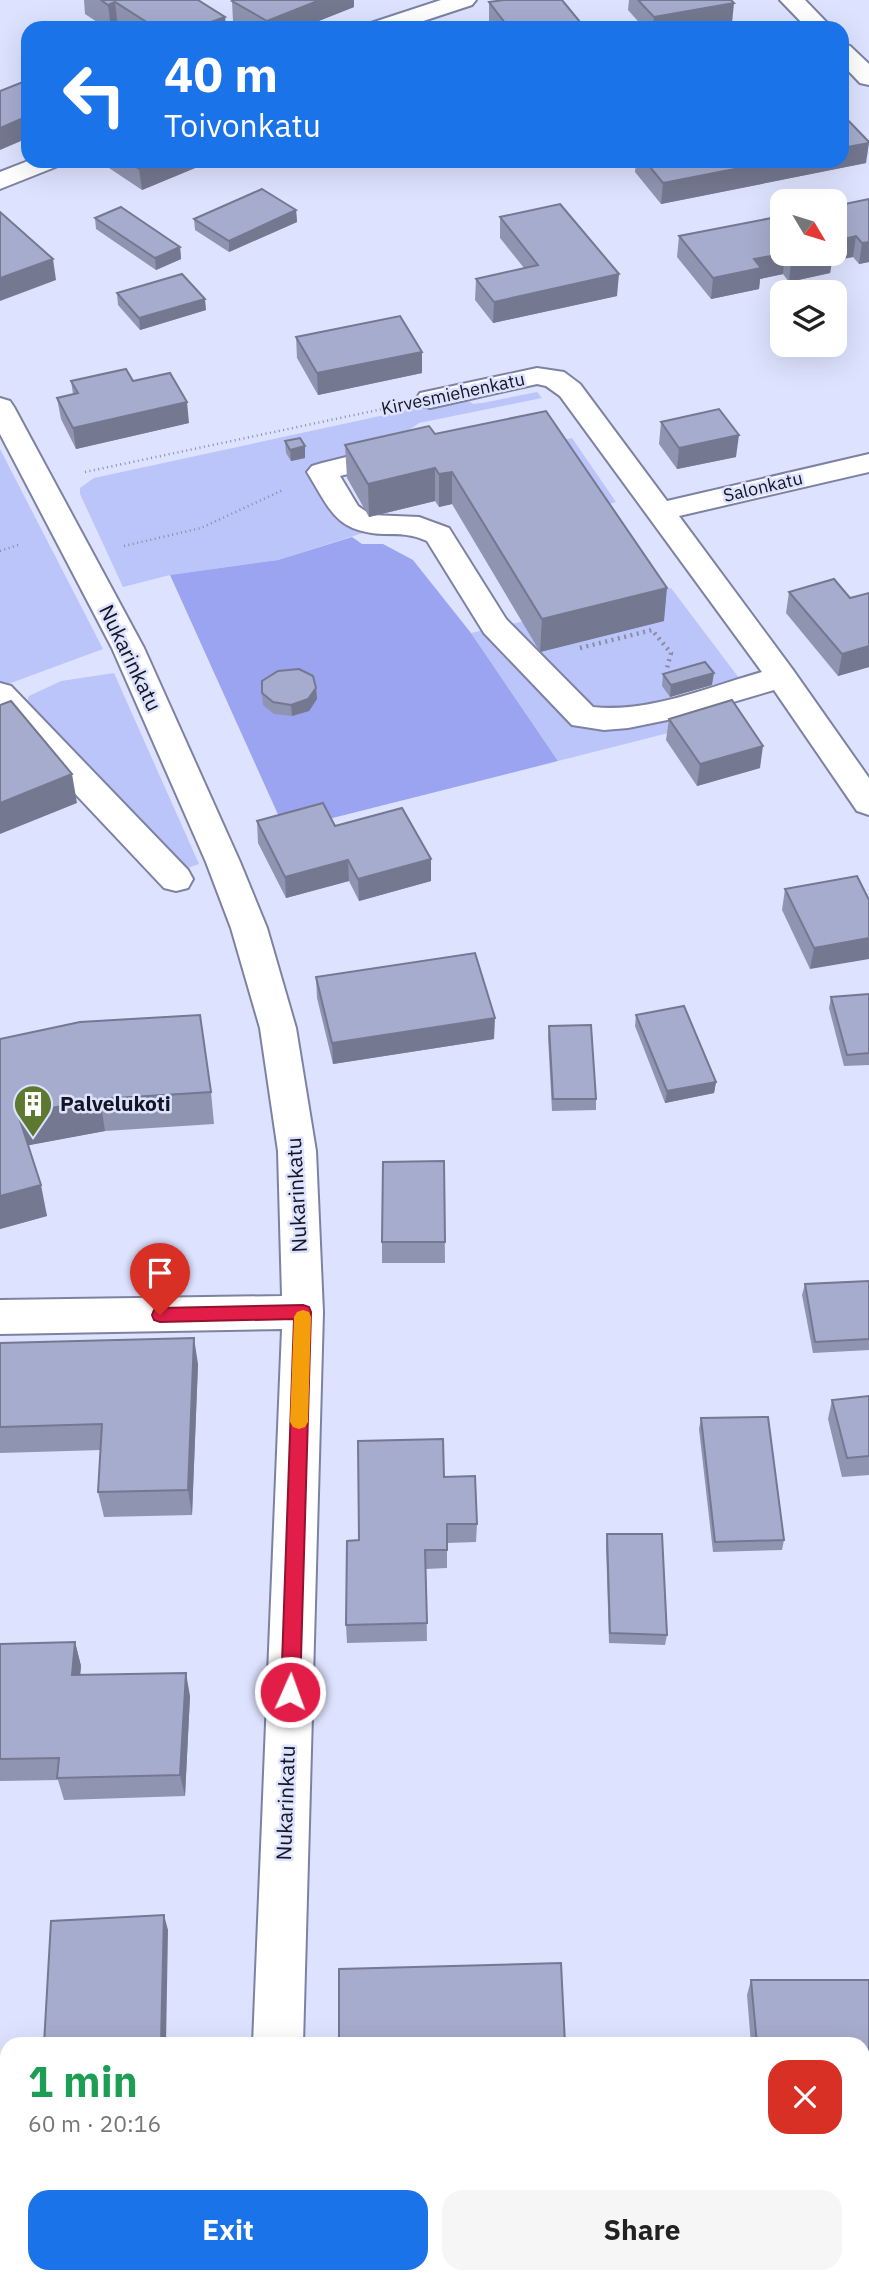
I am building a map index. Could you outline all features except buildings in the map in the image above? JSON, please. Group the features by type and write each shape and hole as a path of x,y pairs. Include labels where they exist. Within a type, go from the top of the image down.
{"street":[{"path":"400,21 464,0"},
{"path":"792,0 813,21"},
{"path":"849,58 869,78"},
{"path":"0,181 32,168"},
{"name":"Kirvesmiehenkatu","path":"430,399 537,376 554,379 570,390 657,512 782,677 869,803"},
{"name":"Nukarinkatu","path":"0,407 133,661 223,862 249,928 278,1028 296,1151 303,1312 278,2037"},
{"path":"419,444 395,454 322,472 347,512 364,524 419,526 438,535 495,626 584,717 599,720 655,711 782,677"},
{"name":"Salonkatu","path":"657,512 869,463"},
{"path":"0,694 176,879"},
{"path":"0,1317 303,1312"}],"path":[{"name":"Kirvesmiehenkatu","path":"39,482 430,399"},
{"path":"79,556 201,528 322,472"},
{"path":"528,661 652,630 671,653 668,668 639,685 655,711"}],"shaded area":[{"path":"537,392 542,398 419,423 394,439 366,451 308,468 341,520 363,533 278,560 170,575 123,587 80,494 80,488 94,478 431,405 466,399 473,404 482,403"},
{"path":"572,438 616,502 589,510 545,444"},
{"path":"0,449 103,649 0,687"},
{"path":"352,537 362,544 383,544 413,560 471,633 558,761 285,830 170,575 278,560"},
{"path":"671,588 739,678 712,685 703,674 663,686 692,727 558,761 471,633"},
{"path":"114,673 199,864 185,869 24,710 29,696 61,681"}],"slow traffic":[{"path":"299,1422 303,1317"}],"place":[{"name":"Palvelukoti","path":"33,1138"}],"route":[{"path":"160,1315 303,1312 290,1692"}]}
